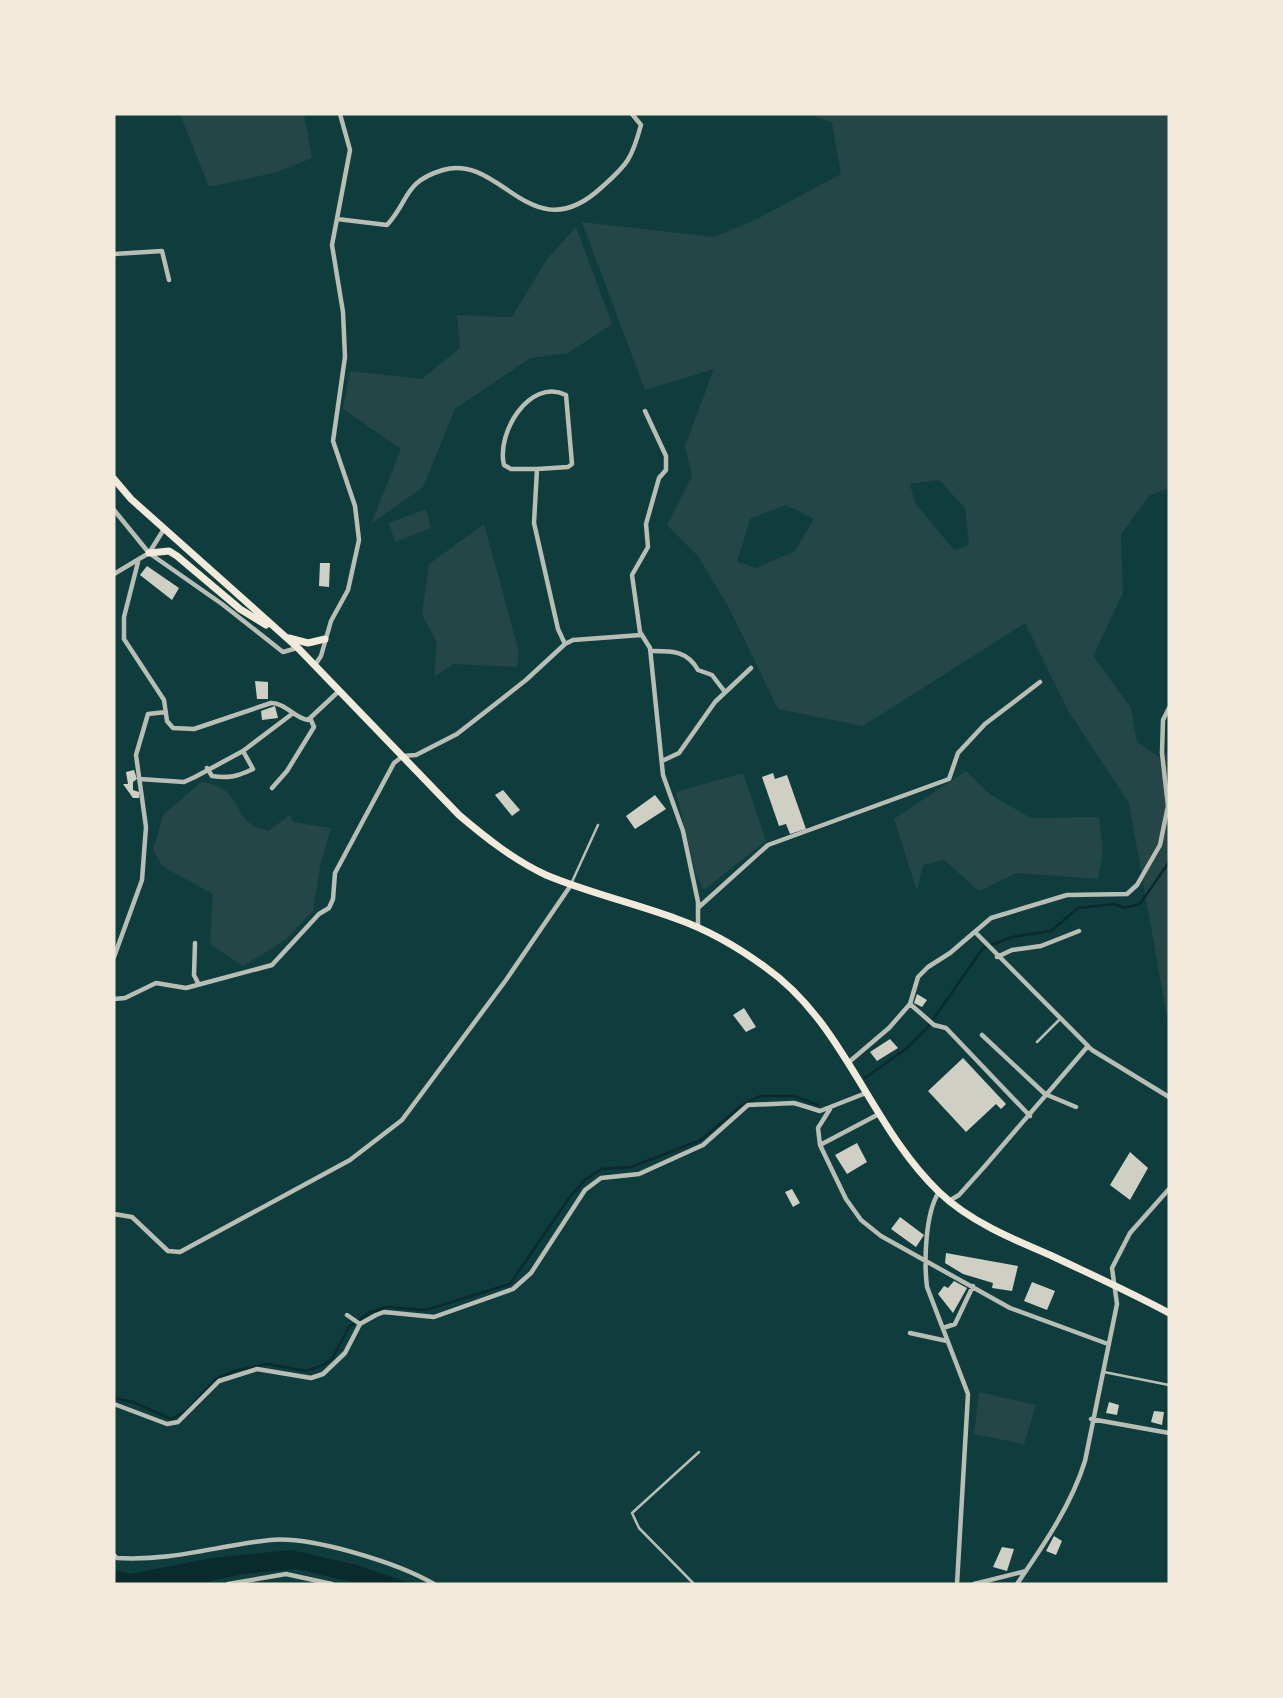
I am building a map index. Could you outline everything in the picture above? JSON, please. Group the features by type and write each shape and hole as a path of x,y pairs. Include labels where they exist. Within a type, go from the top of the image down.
{"main road":[{"path":"114,479 281,635 308,643 325,639"},
{"path":"149,553 169,551 177,556 240,609 298,648 481,834 515,859 571,884 698,927 752,958 784,982 804,1002 849,1062 899,1145 950,1201 1022,1243 1169,1313"}],"street":[{"path":"315,665 321,656 331,621 348,590 359,540 355,506 333,441 345,357 343,312 332,245 350,150 341,114"},
{"path":"337,219 387,225 405,193 416,182 442,170 462,167 486,176 519,198 557,212 573,208 598,191 633,156 641,125 632,114"},
{"path":"114,254 162,251 169,280"},
{"path":"542,391 560,392 566,395 572,464 568,467 537,469 511,469 504,465 503,440 512,422 535,395 542,391"},
{"path":"645,411 666,456 666,470 659,478 646,524 648,547 632,575 641,635 650,651 663,775 683,831 698,908 698,927"},
{"path":"537,469 534,523 558,629 565,644"},
{"path":"114,510 149,553 222,604 272,646 283,652 298,648"},
{"path":"114,574 149,553 165,528"},
{"path":"138,562 124,617 124,639 164,700 170,726 182,730 265,704 277,703 292,714 311,720 339,691"},
{"path":"114,999 125,998 156,983 186,988 272,965 319,914 329,908 334,899 335,873 394,763 403,756 416,755 457,734 526,680 565,644 573,640 641,635"},
{"path":"650,651 681,653 691,658 698,670 712,675 725,692"},
{"path":"662,761 679,753 689,735 725,692 751,668"},
{"path":"698,908 768,845 949,779 958,753 985,724 1040,682"},
{"path":"849,1062 889,1028 910,1004 918,977 976,933 991,918 1067,895 1127,894 1137,885 1160,845 1168,806 1162,753 1163,720 1169,708"},
{"path":"114,957 142,880 146,827 136,755 148,715 166,712"},
{"path":"141,779 184,782 243,751 292,714"},
{"path":"272,788 287,771 314,727 311,720"},
{"path":"207,768 212,776 228,779 239,776 253,769 243,751"},
{"path":"114,1214 132,1217 168,1251 180,1252 350,1160 401,1120 506,980 571,884"},
{"path":"997,957 1012,950 1041,946 1079,931"},
{"path":"976,933 1059,1020 1088,1046 1169,1097"},
{"path":"195,943 194,975 198,983"},
{"path":"910,1004 934,1025 946,1028 1030,1116"},
{"path":"982,1035 1026,1079 1049,1095 1076,1107"},
{"path":"950,1201 959,1195 1049,1095 1088,1046"},
{"path":"114,1404 167,1424 178,1422 219,1381 257,1369 311,1378 323,1374 345,1353 360,1324 384,1312 434,1317 513,1289 531,1273 585,1190 601,1178 639,1174 703,1145 748,1105 794,1103 820,1111 866,1093"},
{"path":"830,1108 818,1128 820,1145 846,1199 861,1220 881,1236 926,1258 1010,1308 1108,1343"},
{"path":"820,1145 879,1114"},
{"path":"1017,1584 1078,1483 1117,1304 1112,1268 1124,1242 1169,1189"},
{"path":"939,1192 933,1201 926,1258 927,1286 968,1394 957,1584"},
{"path":"943,1328 956,1324 973,1286"},
{"path":"347,1315 360,1324"},
{"path":"910,1333 948,1342"},
{"path":"1091,1419 1169,1433"},
{"path":"114,1555 117,1558 156,1560 273,1540 308,1544 383,1561 434,1584"},
{"path":"974,1584 1024,1573"},
{"path":"228,1584 286,1574 332,1584"}],"lane":[{"path":"571,884 598,825"},
{"path":"1037,1042 1059,1020"},
{"path":"1101,1371 1169,1385"},
{"path":"694,1584 639,1528 632,1513 699,1452"}],"shaded area":[{"path":"180,114 304,114 312,158 278,172 209,187"},
{"path":"810,114 1169,114 1169,488 1150,495 1121,534 1123,593 1093,656 1131,708 1137,742 1162,759 1169,748 1169,1028 1129,803 1069,712 1025,623 863,726 778,709 729,608 698,556 667,525 692,476 685,446 714,369 645,390 582,222 714,237 757,219 841,174 832,123","holes":["939,480 965,508 969,545 954,550 915,503 910,484","786,505 814,519 795,551 757,568 737,562 750,519"]},
{"path":"576,227 612,324 568,353 530,358 455,409 423,487 371,524 401,449 343,409 350,371 422,379 460,348 457,315 512,317 547,259"},
{"path":"426,509 431,528 395,542 389,523"},
{"path":"484,524 519,652 517,667 453,664 434,677 437,643 422,614 429,564"},
{"path":"966,771 991,795 1031,818 1099,817 1103,851 1098,879 1017,873 979,891 944,860 923,865 917,891 894,819"},
{"path":"743,773 766,841 704,890 696,875 676,792"},
{"path":"201,782 222,788 246,819 258,828 268,831 290,815 293,822 331,828 320,867 313,911 285,940 243,966 210,944 213,894 162,866 153,850 163,815"},
{"path":"979,1392 1036,1405 1024,1444 974,1434"},
{"path":"291,1550 357,1565 412,1584 360,1584 297,1569 241,1574 199,1584 114,1584 114,1570 130,1574 212,1558"}],"building":[{"path":"320,563 330,563 329,587 319,586"},
{"path":"147,566 179,588 172,600 140,575"},
{"path":"255,681 268,682 268,699 257,699"},
{"path":"275,706 278,718 262,720 261,711"},
{"path":"134,770 137,779 133,782 133,790 139,792 139,798 133,798 123,784 128,784 126,772"},
{"path":"773,773 775,779 787,775 806,829 790,834 786,824 779,826 762,777"},
{"path":"503,790 520,810 512,816 495,795"},
{"path":"655,795 666,809 635,829 626,816"},
{"path":"917,994 927,1000 922,1007 914,1003"},
{"path":"744,1008 756,1027 746,1032 733,1015"},
{"path":"890,1039 898,1048 877,1061 870,1052"},
{"path":"963,1058 1006,1104 1001,1109 996,1104 966,1132 928,1091"},
{"path":"857,1143 867,1162 847,1174 835,1155"},
{"path":"1130,1152 1148,1168 1130,1200 1110,1185"},
{"path":"792,1189 800,1203 793,1207 785,1192"},
{"path":"900,1217 924,1235 916,1247 891,1229"},
{"path":"946,1253 1018,1266 1012,1291 992,1288 993,1283 963,1274 945,1263"},
{"path":"954,1281 967,1288 953,1313 938,1294 944,1286 948,1288"},
{"path":"1032,1282 1055,1291 1047,1310 1024,1301"},
{"path":"1109,1402 1119,1405 1117,1415 1106,1413"},
{"path":"1154,1411 1164,1412 1162,1425 1151,1422"},
{"path":"1054,1536 1062,1541 1056,1555 1046,1551"},
{"path":"1002,1547 1014,1549 1007,1571 993,1567"}],"waterway":[{"path":"865,1078 907,1048 927,1028 983,948 1012,937 1051,931 1078,908 1115,904 1124,908 1140,904 1169,862"},
{"path":"114,1398 133,1402 171,1419 186,1411 216,1379 234,1371 267,1364 306,1371 323,1365 332,1359 349,1327 369,1313 386,1307 426,1310 510,1284 569,1198 585,1180 601,1169 631,1167 701,1140 742,1105 760,1096 794,1096 818,1105"}]}
